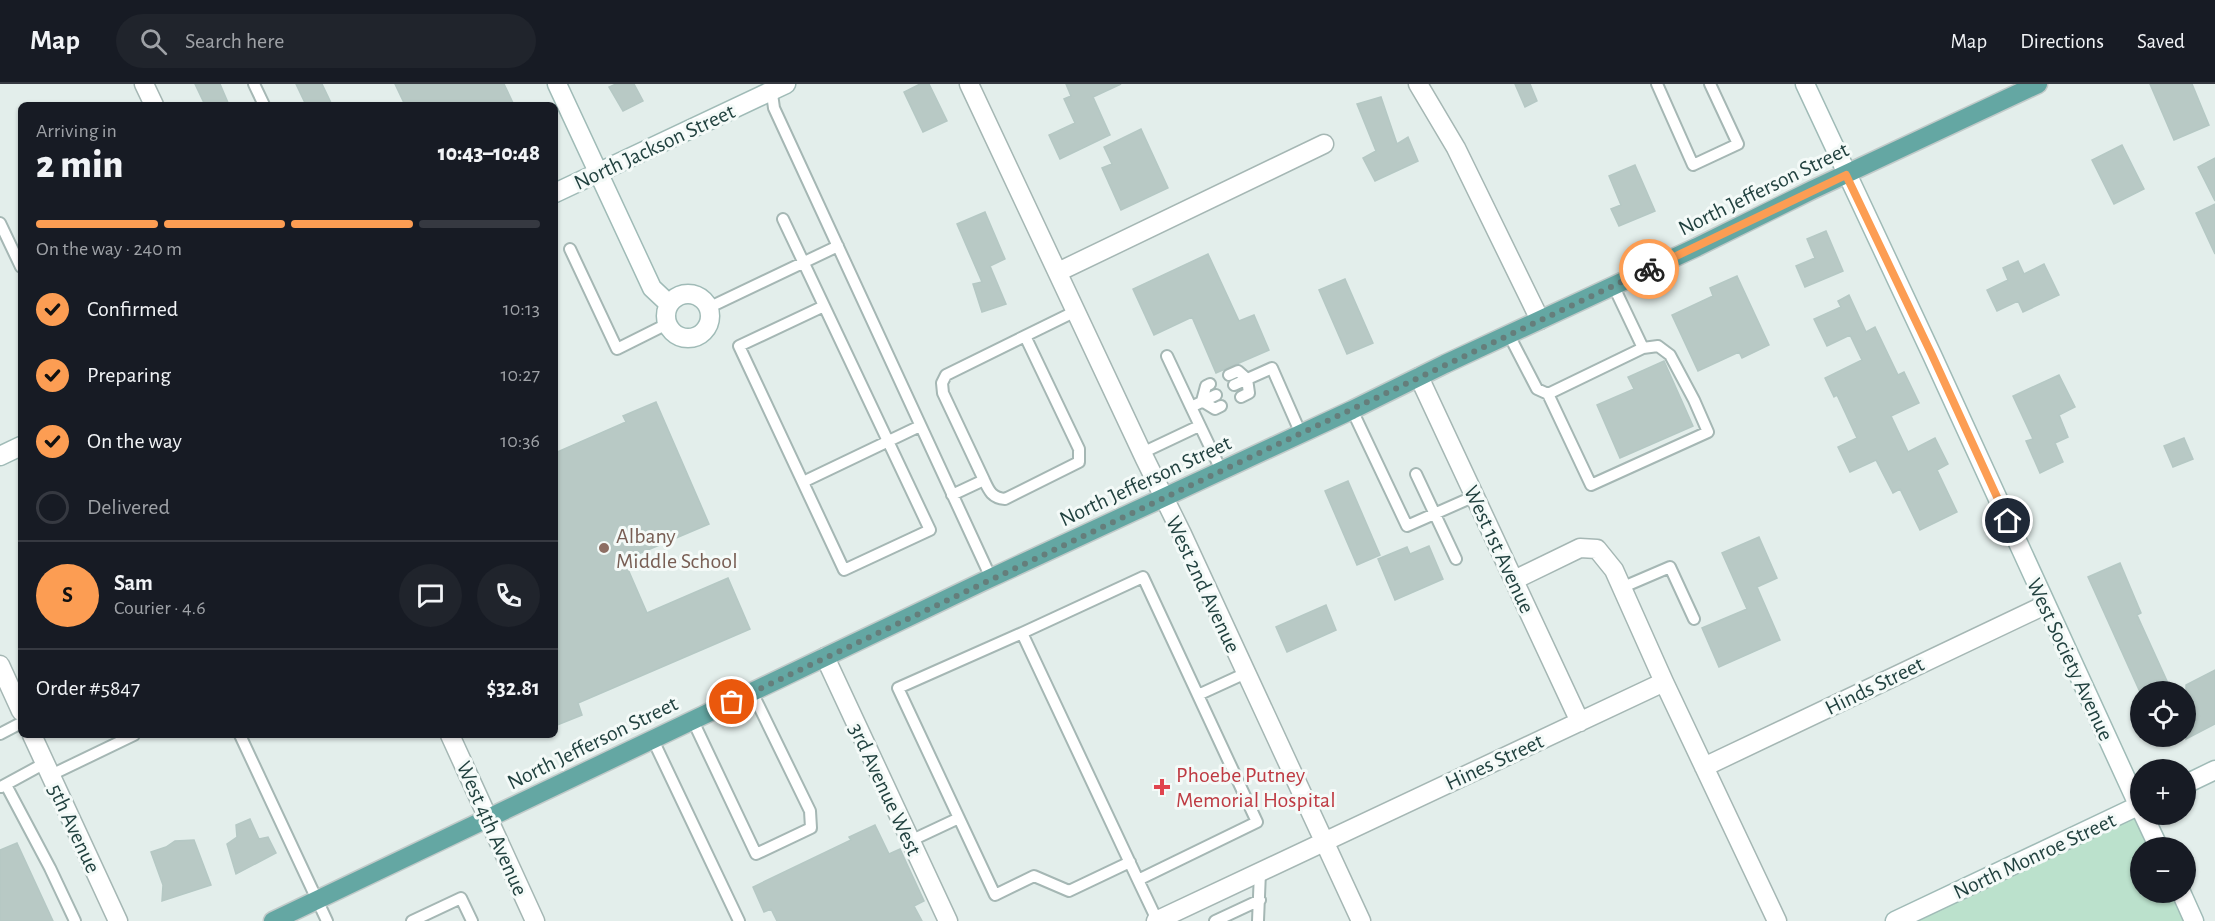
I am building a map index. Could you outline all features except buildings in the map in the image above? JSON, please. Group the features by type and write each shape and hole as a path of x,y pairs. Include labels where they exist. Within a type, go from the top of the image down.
{"main road":[{"name":"North Jefferson Street","path":"273,921 991,578 1352,411 1419,377 2038,84"}],"street":[{"path":"144,84 153,102"},
{"path":"557,84 652,288 669,304"},
{"name":"West 2nd Avenue","path":"969,84 1361,921"},
{"name":"West Society Avenue","path":"1805,84 2130,786"},
{"name":"North Jackson Street","path":"558,192 776,86"},
{"path":"1424,88 1485,205 1540,320"},
{"path":"1058,272 1324,144"},
{"path":"686,294 700,297 708,308 709,323 705,330 692,338 677,336 667,324 666,310 673,299 686,294"},
{"name":"West 1st Avenue","path":"1419,377 1580,722"},
{"path":"0,456 18,447"},
{"path":"1514,580 1580,548 1597,549 1614,570 1664,682 1777,921"},
{"name":"Hinds Street","path":"1704,767 2045,605"},
{"name":"3rd Avenue West","path":"825,657 948,921"},
{"path":"0,665 7,696 18,708"},
{"name":"Hines Street","path":"1324,842 1664,682"},
{"name":"5th Avenue","path":"33,738 118,921"},
{"name":"West 4th Avenue","path":"451,738 535,921"},
{"path":"2196,779 2215,770"},
{"name":"North Monroe Street","path":"1895,921 2130,814"},
{"path":"1157,921 1324,842"},
{"path":"2186,903 2194,921"}],"lane":[{"path":"254,84 263,102"},
{"path":"1657,84 1693,165 1738,144 1710,84"},
{"path":"776,86 774,108 991,578"},
{"path":"783,219 930,530 844,570 740,346 824,306"},
{"path":"0,223 18,261"},
{"path":"708,308 838,246"},
{"path":"570,249 617,349 667,324"},
{"path":"1613,285 1643,348"},
{"path":"1025,336 1079,449 1079,462 1005,499 997,498 991,494 984,480 943,393 942,383 946,375 1076,310"},
{"path":"1509,335 1537,389 1548,394 1591,485 1708,432 1670,355 1658,346 1643,348 1548,394"},
{"path":"1167,356 1221,470"},
{"path":"1232,380 1247,379 1272,368 1300,434"},
{"path":"1240,397 1249,393 1247,379"},
{"path":"1203,401 1206,386 1210,384"},
{"path":"1191,407 1215,395"},
{"path":"1203,401 1215,409 1221,406"},
{"path":"1352,411 1407,526 1475,496"},
{"path":"803,482 920,426"},
{"path":"1142,453 1199,426"},
{"path":"1416,474 1456,559"},
{"path":"952,495 984,480"},
{"path":"1622,588 1670,567 1694,619"},
{"path":"1130,862 1069,891 1034,876 995,895 898,688 1143,577 1257,822 1138,880"},
{"path":"1022,633 1157,921"},
{"path":"1198,695 1246,673"},
{"path":"693,721 756,854 812,828 810,811 752,692"},
{"path":"0,734 18,725"},
{"path":"241,738 327,921"},
{"path":"75,921 50,868 3,786 48,769 113,739"},
{"path":"653,740 739,921"},
{"path":"910,841 959,818"},
{"path":"45,879 50,868"},
{"path":"1258,921 1260,872"},
{"path":"52,894 66,900"},
{"path":"411,921 461,898 472,921"},
{"path":"1215,921 1260,900"}],"green space":[{"path":"2130,811 2130,825 2147,825 2153,837 2130,837 2130,903 2185,903 2193,921 1897,921"}],"way so far":[{"path":"732,702 1649,269"}],"place":[{"name":"Albany Middle School","path":"604,548"},
{"name":"Phoebe Putney Memorial Hospital","path":"1162,787"}],"route":[{"path":"1649,269 1846,175 2008,521"}]}
